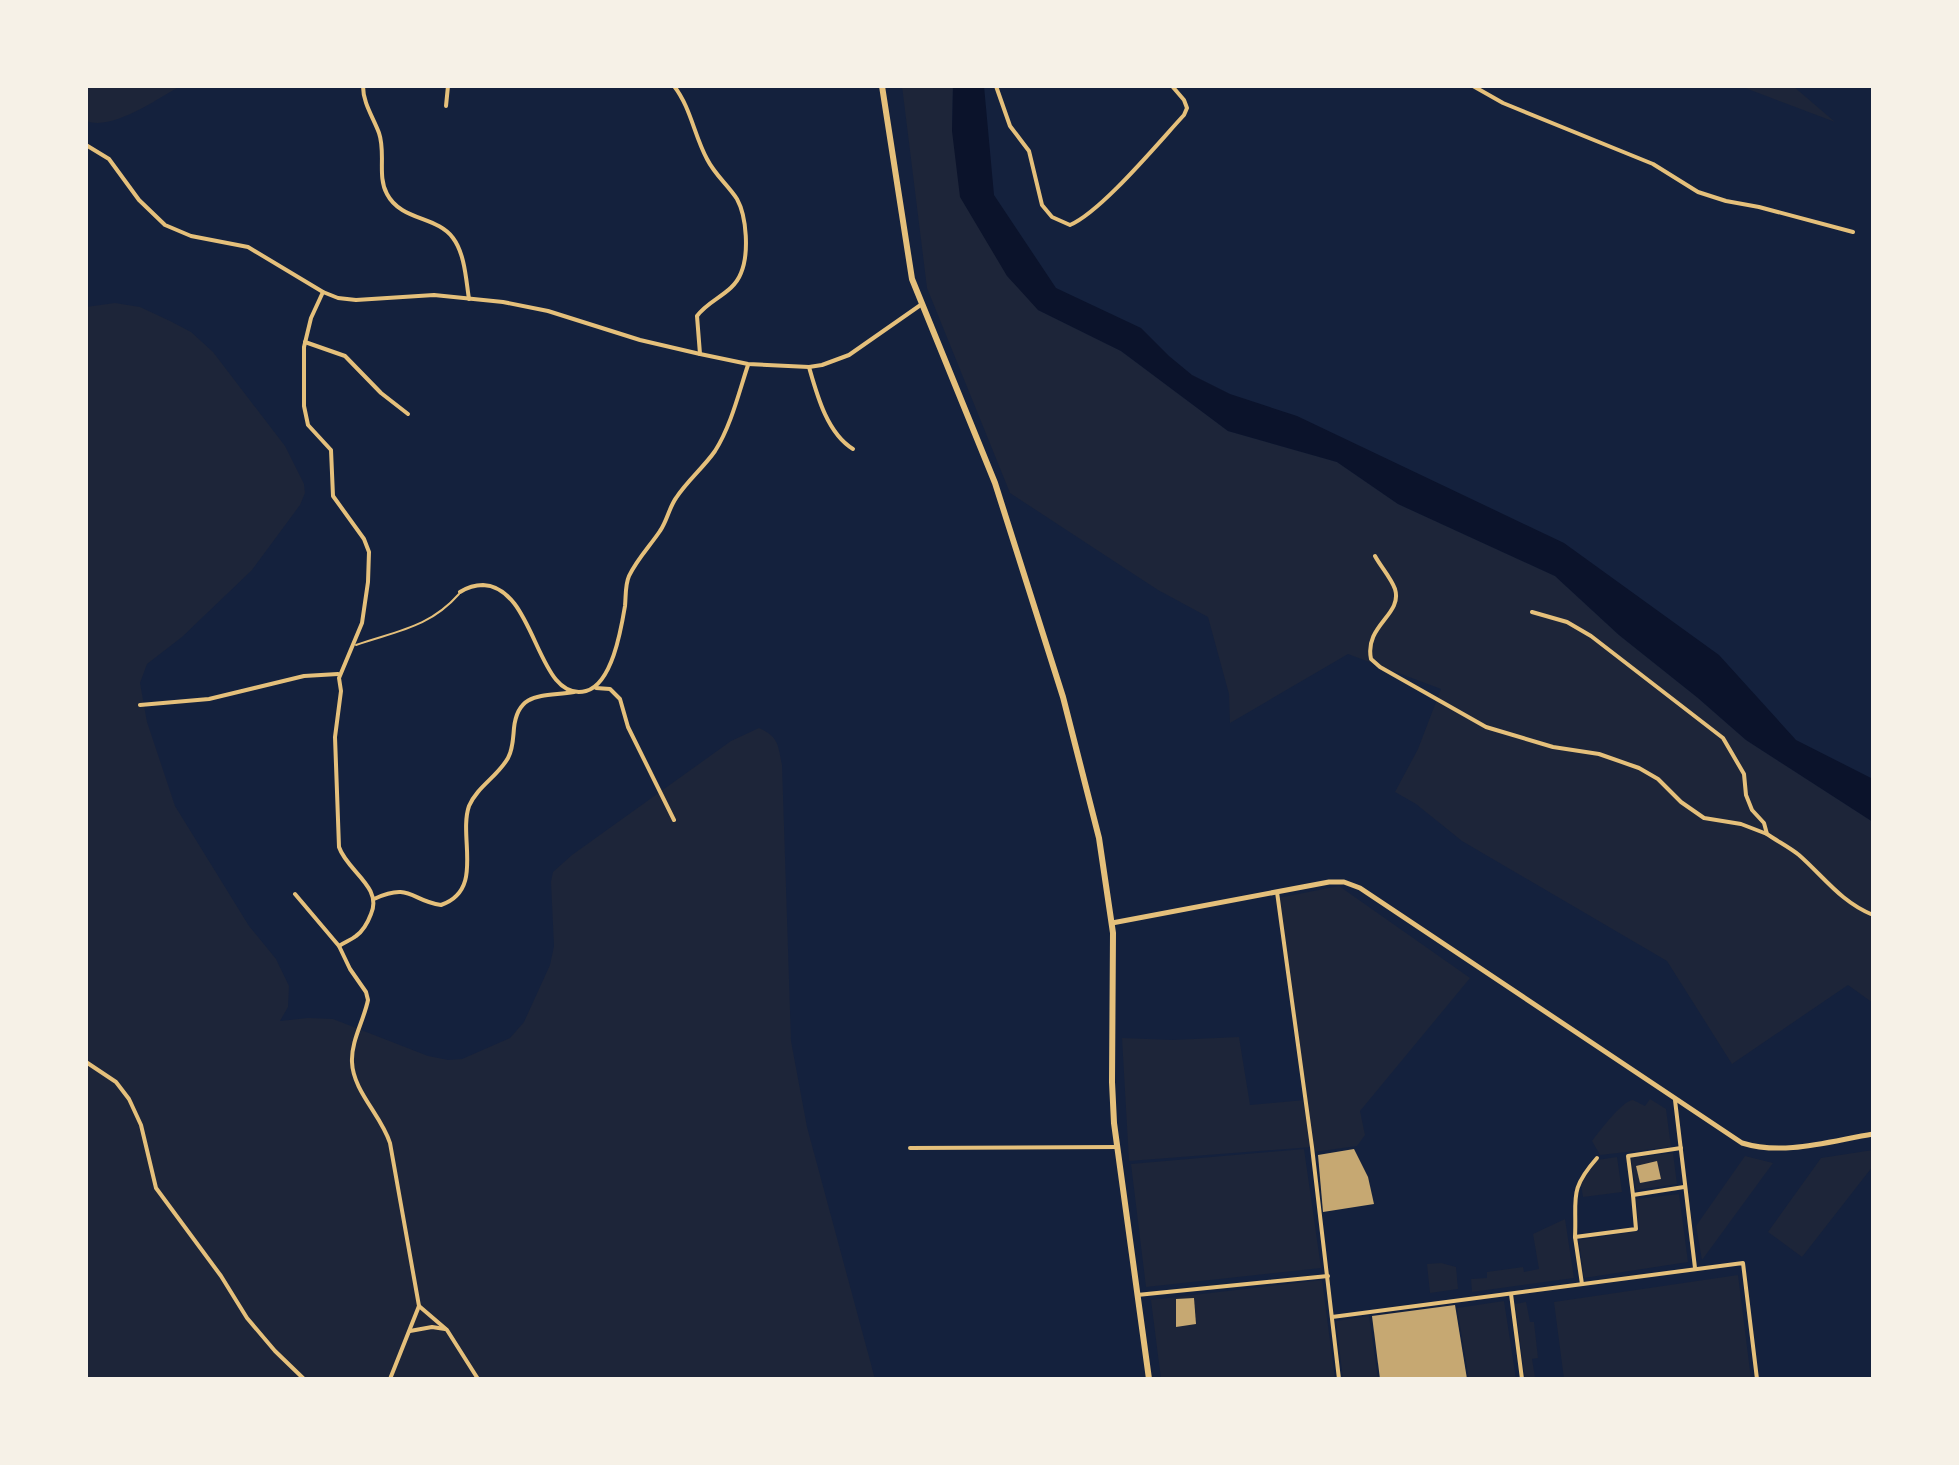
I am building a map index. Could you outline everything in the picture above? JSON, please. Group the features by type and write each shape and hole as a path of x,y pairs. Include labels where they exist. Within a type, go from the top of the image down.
{"main road":[{"path":"882,86 912,279 995,483 1063,697 1099,838 1112,923 1112,1082 1117,1147 1149,1379"}],"street":[{"path":"363,86 363,94 380,136 382,177 387,194 398,207 436,224 453,238 460,252 469,299"},
{"path":"446,106 448,86"},
{"path":"674,86 688,105 708,161 739,204 743,222 745,255 741,273 732,287 697,316 700,354"},
{"path":"996,86 1010,126 1029,151 1042,205 1052,217 1070,225 1081,221 1184,115 1187,108 1184,100 1172,86"},
{"path":"1473,86 1503,103 1653,164 1698,192 1853,232"},
{"path":"86,145 106,156 139,200 165,225 191,236 248,247 338,298 356,300 434,295 530,306 640,340 700,354 748,364 809,367 849,355 922,304"},
{"path":"323,292 311,318 305,342 303,375 306,421 311,431 331,450 333,496 364,539 369,552 365,611 355,646 339,674 341,691 335,737 337,839 342,855 374,899 365,925 355,937 339,946"},
{"path":"305,342 345,356 375,388 408,414"},
{"path":"594,688 603,678 616,648 627,580 638,559 662,528 673,501 716,450 748,364"},
{"path":"809,367 836,432 853,449"},
{"path":"1375,556 1394,587 1396,598 1388,616 1372,636 1371,659 1380,667 1486,727 1553,747 1599,754 1639,768 1658,779 1681,802 1704,818 1741,824 1767,834 1797,854 1855,908 1873,915"},
{"path":"460,592 478,585 492,586 505,592 514,602 556,679 566,689 576,692"},
{"path":"1532,612 1567,622 1591,636 1723,738 1744,774 1746,795 1752,810 1764,823 1767,834"},
{"path":"140,705 209,699 304,676 339,674"},
{"path":"374,899 401,892 441,905 455,898 464,885 468,870 468,811 475,796 510,754 515,718 520,705 530,699 594,688 610,689 620,699 628,727 674,820"},
{"path":"1112,923 1329,882 1344,882 1360,888 1742,1143 1781,1150 1873,1134"},
{"path":"1277,892 1339,1379"},
{"path":"295,894 339,946 368,1000 353,1053 354,1072 387,1132 395,1161 419,1306 390,1379"},
{"path":"86,1062 116,1082 129,1099 141,1125 156,1188 221,1276 247,1318 304,1379"},
{"path":"1675,1100 1695,1269"},
{"path":"910,1148 1117,1147"},
{"path":"1575,1237 1636,1229 1628,1156 1681,1148"},
{"path":"1582,1284 1575,1237 1574,1194 1578,1183 1597,1158"},
{"path":"1633,1195 1686,1187"},
{"path":"1332,1317 1743,1263 1757,1379"},
{"path":"1137,1295 1328,1276"},
{"path":"1511,1294 1522,1379"},
{"path":"419,1306 447,1330 478,1379"},
{"path":"410,1331 432,1327 447,1330"}],"lane":[{"path":"355,646 425,623 460,592"}],"shaded area":[{"path":"86,86 181,86 121,118 97,123 86,121"},
{"path":"902,86 953,86 952,131 1038,310 1121,351 1228,431 1337,462 1398,504 1555,576 1619,635 1746,740 1873,822 1873,1003 1848,985 1732,1064 1667,961 1462,841 1416,804 1395,792 1418,749 1441,689 1348,654 1230,723 1229,694 1208,617 1158,590 1010,493 927,288"},
{"path":"953,86 984,86 994,195 1056,288 1141,328 1192,375 1230,394 1297,416 1564,543 1719,655 1796,740 1873,779 1873,822 1746,740 1619,635 1555,576 1398,504 1337,462 1228,431 1121,351 1038,310 1007,276 960,197 952,131"},
{"path":"1740,86 1793,86 1835,122"},
{"path":"115,303 140,307 170,321 191,332 213,352 285,446 304,484 305,493 300,505 252,570 182,637 147,664 140,683 147,722 175,806 249,926 276,959 289,986 288,1007 280,1021 333,1019 428,1056 448,1060 462,1059 510,1038 524,1022 550,965 554,946 553,872 572,855 731,741 759,728 774,738 782,765 791,1041 807,1127 875,1379 86,1379 86,307"},
{"path":"1339,886 1470,978 1360,1111 1365,1135 1357,1146 1314,1152 1278,898"},
{"path":"1239,1037 1250,1105 1305,1100 1312,1147 1129,1161 1122,1038 1172,1040"},
{"path":"1650,1099 1666,1109 1671,1147 1600,1155 1592,1141 1611,1118 1629,1101 1645,1106"},
{"path":"1304,1149 1321,1268 1146,1287 1131,1164"},
{"path":"1873,1150 1873,1166 1802,1257 1768,1232 1821,1158"},
{"path":"1673,1153 1677,1184 1636,1190 1631,1158"},
{"path":"1745,1156 1773,1163 1702,1260 1696,1226"},
{"path":"1617,1157 1622,1192 1583,1197 1581,1184 1597,1160"},
{"path":"1679,1194 1688,1262 1584,1278 1579,1240 1639,1231 1636,1199"},
{"path":"1565,1219 1574,1278 1472,1292 1471,1279 1487,1278 1487,1272 1523,1267 1524,1272 1539,1269 1533,1234"},
{"path":"1441,1263 1456,1267 1458,1289 1430,1293 1427,1264"},
{"path":"1738,1275 1751,1379 1564,1379 1554,1302"},
{"path":"1322,1280 1335,1379 1161,1379 1151,1300"},
{"path":"1504,1301 1516,1379 1469,1379 1457,1308"},
{"path":"1526,1302 1530,1322 1534,1322 1538,1358 1532,1359 1535,1377 1525,1378 1515,1304"},
{"path":"1369,1316 1378,1379 1343,1379 1336,1321"}],"building":[{"path":"1354,1149 1368,1177 1374,1204 1323,1212 1318,1155"},
{"path":"1657,1161 1661,1179 1640,1183 1636,1166"},
{"path":"1194,1298 1196,1324 1176,1327 1176,1299"},
{"path":"1455,1305 1467,1379 1380,1379 1372,1316"}]}
